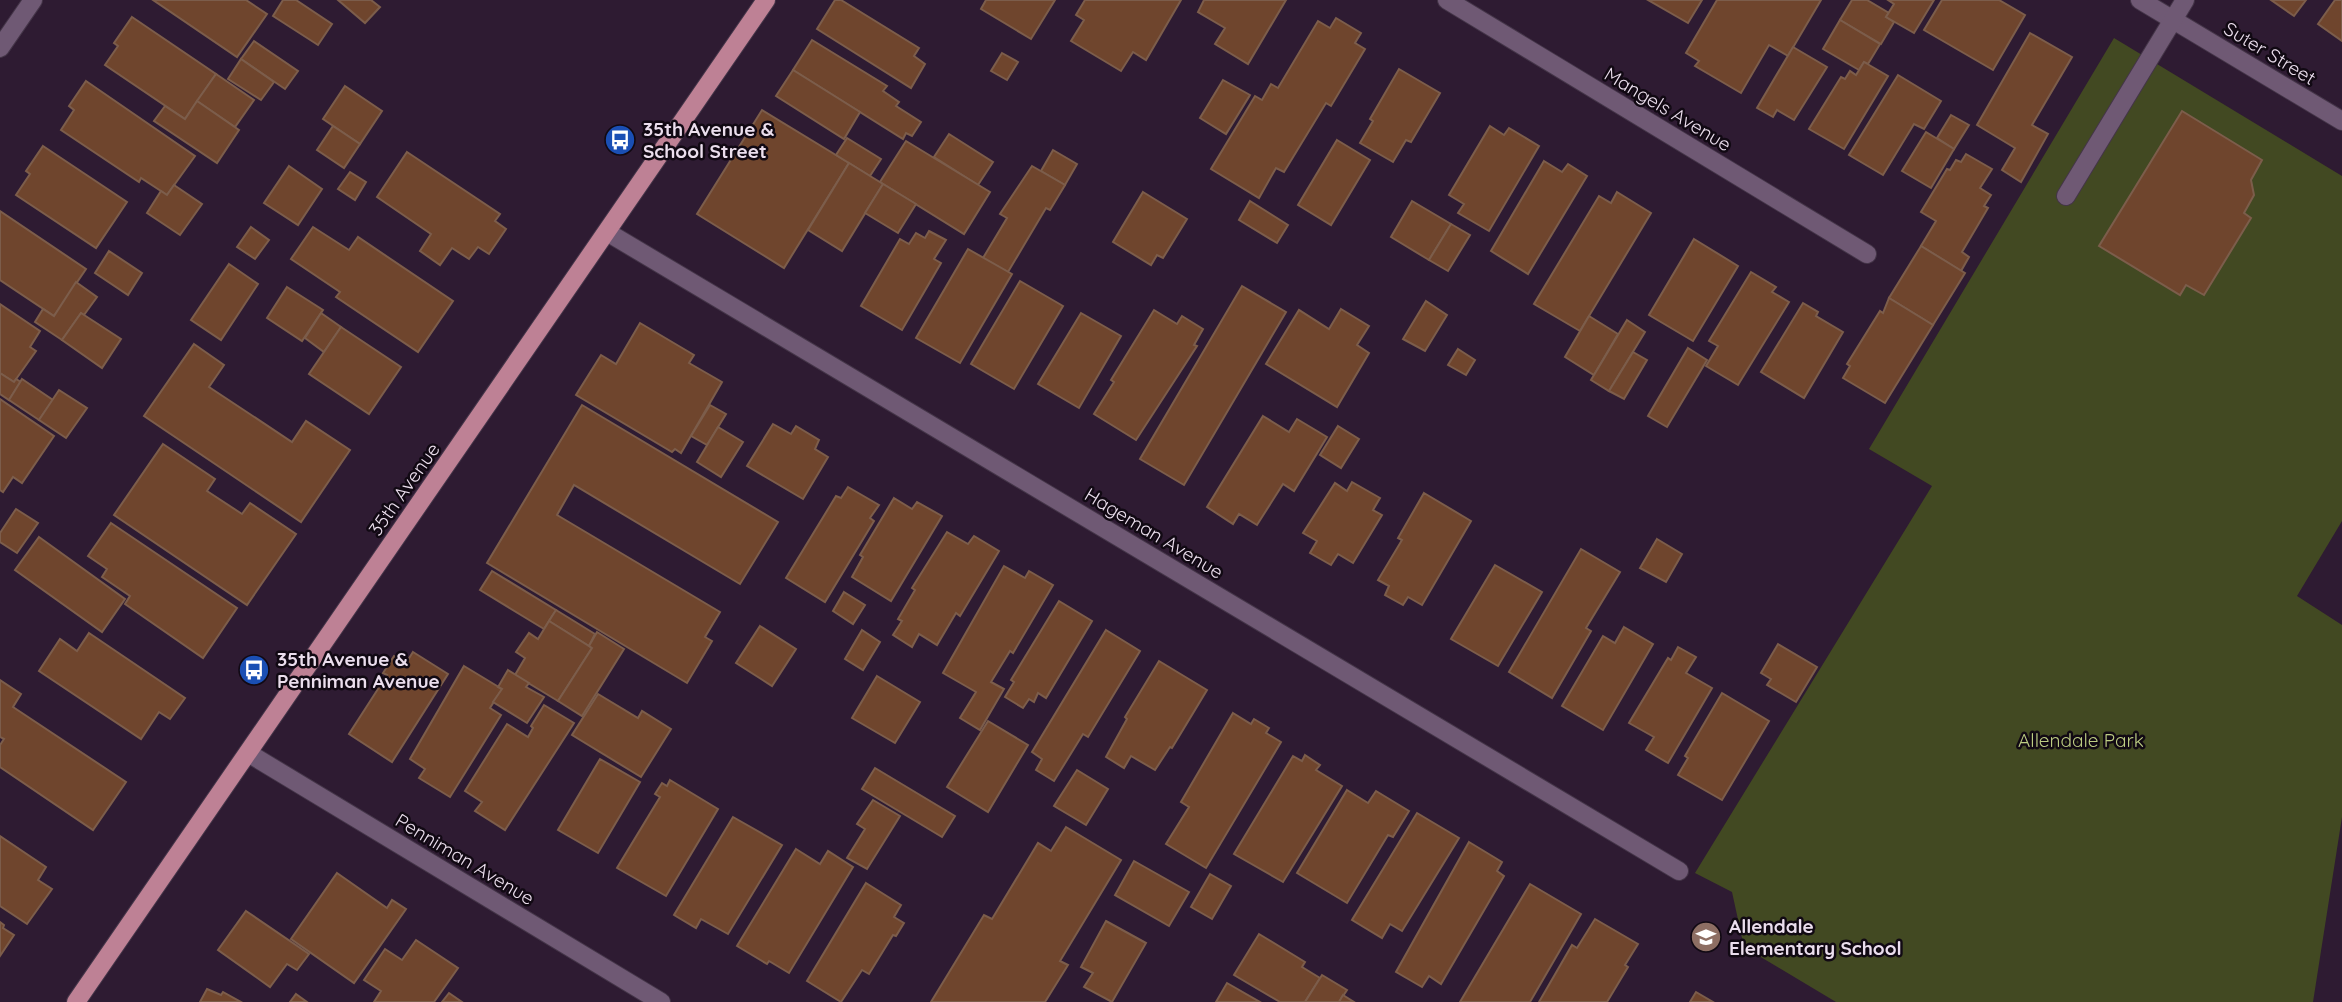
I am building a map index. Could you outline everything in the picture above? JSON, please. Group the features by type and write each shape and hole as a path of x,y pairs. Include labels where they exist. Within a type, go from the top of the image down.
{"main road":[{"name":"35th Avenue","path":"76,1002 766,0"}],"street":[{"path":"0,48 33,0"},
{"name":"Mangels Avenue","path":"1447,0 1867,254"},
{"name":"Suter Street","path":"2140,0 2342,121"},
{"path":"2066,196 2185,0"},
{"name":"Hageman Avenue","path":"607,232 1679,871"},
{"name":"Penniman Avenue","path":"248,753 661,1002"}],"green space":[{"name":"Allendale Park","path":"2114,38 2342,176 2342,521 2297,596 2342,625 2342,817 2313,1002 1836,1002 1744,947 1732,892 1695,873 1932,486 1869,449"}],"building":[{"path":"153,0 246,0 267,14 237,57"},
{"path":"283,0 296,0 332,24 318,45 273,16"},
{"path":"338,0 371,0 380,7 365,23"},
{"path":"835,0 841,0 919,48 914,56 925,64 911,88 817,29"},
{"path":"986,0 1055,0 1031,39 981,9"},
{"path":"1085,0 1181,0 1146,60 1133,52 1121,71 1071,41 1084,20 1076,15"},
{"path":"1204,0 1286,0 1248,64 1215,44 1225,28 1198,12"},
{"path":"1648,0 1702,0 1688,23"},
{"path":"1717,0 1821,0 1788,56 1769,45 1741,93 1695,66 1699,61 1686,53"},
{"path":"1852,0 1867,0 1889,13 1886,17 1894,22 1881,44 1840,20"},
{"path":"1888,0 1934,0 1914,33 1886,17 1894,4"},
{"path":"1942,0 1999,0 2025,15 1993,70 1924,30"},
{"path":"2271,0 2306,0 2294,16"},
{"path":"2335,0 2342,0 2342,41 2318,24"},
{"path":"132,17 216,74 185,119 105,65 118,46 114,43"},
{"path":"1336,18 1361,33 1355,43 1365,49 1331,106 1326,103 1284,172 1276,168 1259,198 1211,169 1255,96 1262,100 1271,84 1278,88 1318,21 1330,28"},
{"path":"1840,20 1880,44 1868,64 1864,62 1859,70 1823,49"},
{"path":"2030,33 2072,57 2032,125 2048,134 2021,182 2002,170 2015,148 1977,125"},
{"path":"812,40 887,86 883,91 899,102 896,106 921,122 912,136 906,133 903,139 793,70"},
{"path":"254,41 298,71 285,89 241,59"},
{"path":"1793,47 1827,67 1794,120 1777,110 1773,117 1757,108"},
{"path":"1002,53 1018,62 1007,80 991,71"},
{"path":"241,59 274,82 261,100 228,79"},
{"path":"1864,62 1888,76 1844,149 1809,129 1841,77 1845,79 1850,71 1856,75"},
{"path":"1399,69 1440,93 1411,142 1406,140 1393,162 1360,143 1373,121 1370,119"},
{"path":"793,70 860,112 844,139 776,96"},
{"path":"216,74 254,100 235,127 197,101"},
{"path":"1898,75 1941,101 1924,129 1914,124 1883,175 1849,155"},
{"path":"1223,80 1250,95 1226,134 1200,118"},
{"path":"86,81 195,156 167,195 141,178 139,182 61,130 74,110 69,106"},
{"path":"345,86 382,111 360,144 323,119"},
{"path":"197,101 239,130 217,163 154,121 165,106 185,119"},
{"path":"762,110 849,163 784,268 697,214"},
{"path":"2182,111 2262,160 2251,180 2254,195 2244,213 2251,218 2204,295 2186,285 2180,295 2099,246"},
{"path":"1951,115 1969,125 1954,149 1937,138"},
{"path":"333,126 360,144 344,168 317,150"},
{"path":"1490,126 1504,135 1509,128 1539,146 1489,231 1458,213 1464,204 1449,195"},
{"path":"1926,132 1954,149 1931,188 1902,171"},
{"path":"949,134 993,162 978,185 934,157"},
{"path":"847,138 881,159 870,176 836,155"},
{"path":"1337,140 1370,160 1331,225 1298,205"},
{"path":"906,141 990,192 964,234 880,182"},
{"path":"43,146 127,202 96,248 16,195 30,174 26,171"},
{"path":"1053,150 1077,164 1065,185 1041,171"},
{"path":"407,152 500,214 495,221 506,229 489,254 478,247 469,259 452,248 440,265 420,251 431,234 377,197"},
{"path":"1966,154 1992,169 1980,188 1991,195 1984,206 1988,208 1962,252 1969,257 1961,271 1921,246 1936,221 1921,212 1947,169 1950,170 1956,160 1961,162"},
{"path":"1544,161 1562,172 1568,164 1587,176 1528,274 1491,251"},
{"path":"849,163 883,184 842,251 808,230"},
{"path":"289,166 322,189 298,225 264,203"},
{"path":"1032,166 1065,185 1050,210 1046,208 1008,272 983,258 1007,218 1000,214"},
{"path":"350,172 366,182 355,200 338,189"},
{"path":"883,184 916,204 898,233 865,213"},
{"path":"174,185 202,204 180,235 147,213 161,191 167,195"},
{"path":"1143,192 1187,219 1163,258 1157,255 1151,265 1113,242"},
{"path":"1617,192 1651,213 1580,331 1534,304 1599,196 1611,203"},
{"path":"1250,201 1288,225 1277,243 1239,220"},
{"path":"1412,201 1451,224 1429,260 1391,237"},
{"path":"0,211 86,269 54,316 0,280"},
{"path":"1451,224 1470,235 1448,271 1429,260"},
{"path":"251,227 269,240 255,259 237,247"},
{"path":"313,227 349,250 358,237 453,301 418,352 336,297 340,292 291,259"},
{"path":"929,231 946,240 934,259 941,263 902,330 861,306 900,239 909,244 916,233 925,238"},
{"path":"1694,239 1738,266 1693,341 1649,315"},
{"path":"1921,246 1965,273 1933,325 1889,298"},
{"path":"968,249 1012,274 960,363 916,338"},
{"path":"109,251 142,273 128,295 95,273"},
{"path":"229,264 258,284 221,340 191,320"},
{"path":"1751,272 1776,287 1772,292 1789,302 1738,385 1706,366 1718,346 1709,341"},
{"path":"1020,281 1063,306 1014,389 971,364"},
{"path":"76,282 97,297 84,315 81,313 62,340 35,322 43,309 54,316"},
{"path":"1242,286 1286,312 1184,485 1140,459"},
{"path":"287,287 323,310 302,341 267,318"},
{"path":"1889,298 1933,325 1885,403 1843,378 1850,366 1847,364 1880,311 1883,313"},
{"path":"1426,301 1447,315 1425,351 1403,339"},
{"path":"1803,303 1818,312 1816,316 1843,332 1804,398 1761,372"},
{"path":"0,304 40,331 30,347 36,351 14,382 0,373"},
{"path":"1341,309 1369,326 1357,345 1369,353 1337,407 1266,364 1299,310 1329,329"},
{"path":"1154,310 1177,324 1182,316 1203,329 1194,345 1197,346 1136,440 1094,414 1114,382 1111,380"},
{"path":"81,313 121,339 102,368 62,340"},
{"path":"321,313 341,327 324,352 305,338"},
{"path":"1081,313 1121,336 1079,408 1038,384"},
{"path":"1589,316 1618,334 1594,375 1565,357"},
{"path":"1627,320 1645,332 1609,391 1591,380"},
{"path":"640,323 694,355 689,363 722,382 681,453 675,449 672,452 576,395 601,355 616,364"},
{"path":"341,327 401,367 369,414 309,374"},
{"path":"194,344 224,365 209,387 292,442 306,421 350,450 301,522 144,416"},
{"path":"1688,348 1707,360 1667,427 1648,416"},
{"path":"1458,349 1475,360 1466,375 1448,365"},
{"path":"1633,352 1647,360 1624,399 1609,391"},
{"path":"0,373 14,382 16,379 21,382 9,400 0,394"},
{"path":"22,379 53,400 39,420 9,400"},
{"path":"59,390 87,408 66,438 39,420"},
{"path":"0,399 54,436 22,483 13,477 3,492 0,490"},
{"path":"582,405 778,522 740,584 574,485 557,515 720,612 705,637 712,641 687,683 487,563"},
{"path":"710,405 726,414 707,445 691,436"},
{"path":"1263,416 1289,432 1297,419 1327,437 1294,491 1283,484 1257,525 1239,514 1233,524 1207,507"},
{"path":"773,424 791,434 796,426 819,440 815,449 828,457 803,499 747,466"},
{"path":"1338,426 1359,439 1341,468 1320,455"},
{"path":"718,427 743,442 721,477 697,462"},
{"path":"163,444 215,479 207,491 242,514 250,503 296,534 247,605 114,515"},
{"path":"1352,482 1380,498 1373,510 1382,515 1353,563 1338,554 1331,565 1310,553 1317,541 1303,533 1335,483 1347,491"},
{"path":"848,487 879,505 870,518 874,521 825,602 786,578 836,496 841,498"},
{"path":"1424,493 1471,521 1422,605 1408,597 1403,605 1385,595 1389,586 1378,580 1402,540 1398,538"},
{"path":"894,498 912,509 917,502 942,516 891,601 852,577 863,557 860,555"},
{"path":"16,509 38,523 17,553 0,542 0,533"},
{"path":"111,523 237,608 203,658 125,604 130,596 102,577 107,569 88,556"},
{"path":"947,532 968,544 974,536 999,551 960,616 956,613 937,645 919,634 912,647 893,635 902,621 898,619 915,590 912,588"},
{"path":"39,537 125,599 102,632 15,570"},
{"path":"1657,539 1682,554 1666,582 1640,568"},
{"path":"1581,549 1620,572 1586,628 1591,631 1552,698 1509,672"},
{"path":"1495,565 1542,592 1498,666 1451,639"},
{"path":"1004,566 1025,578 1029,571 1053,585 1013,653 1010,651 991,682 1004,689 980,730 960,718 976,692 943,673"},
{"path":"492,571 556,610 544,629 480,590"},
{"path":"844,592 865,605 853,624 833,611"},
{"path":"1059,601 1092,621 1046,698 1038,693 1034,702 1029,699 1023,708 1005,697 1014,682 1011,680"},
{"path":"556,610 595,634 589,646 549,621"},
{"path":"549,621 592,648 558,701 515,675 525,658 516,652 529,633 538,639"},
{"path":"760,626 796,649 772,686 736,663"},
{"path":"1624,627 1653,644 1603,730 1562,706 1603,636 1615,643"},
{"path":"862,630 880,642 863,670 845,659"},
{"path":"1106,630 1140,651 1088,737 1083,734 1054,781 1036,770 1042,759 1032,752"},
{"path":"597,632 624,649 582,716 558,701 592,648 589,646"},
{"path":"89,633 185,698 170,719 159,712 141,739 39,671 60,639 77,651"},
{"path":"1778,644 1817,667 1796,702 1767,685 1771,679 1761,673"},
{"path":"1678,647 1696,657 1686,673 1712,688 1668,763 1646,750 1654,737 1629,723 1668,658 1671,660"},
{"path":"413,652 448,674 392,762 349,734 387,675 383,673 394,656 406,663"},
{"path":"1159,661 1207,690 1172,748 1170,747 1155,770 1131,756 1124,768 1106,757 1127,719 1125,717"},
{"path":"464,666 502,689 490,708 501,715 450,797 419,778 425,769 410,759"},
{"path":"508,670 529,683 526,687 544,697 527,723 493,702 502,689 498,687"},
{"path":"877,676 920,702 895,743 852,718"},
{"path":"0,680 21,694 13,707 126,782 93,830 0,767 0,745 4,739 0,737"},
{"path":"1722,693 1769,721 1722,800 1678,775 1688,758 1685,756"},
{"path":"598,694 638,718 642,711 671,729 641,777 572,735"},
{"path":"544,705 574,723 505,830 475,811 482,802 465,791 507,724 528,737 533,728 531,726"},
{"path":"1233,713 1251,724 1254,719 1269,728 1266,733 1281,742 1206,868 1166,844 1189,807 1181,802"},
{"path":"988,721 1028,745 988,812 947,787"},
{"path":"1305,755 1320,765 1316,770 1342,786 1283,882 1234,854 1293,756 1302,761"},
{"path":"600,759 640,782 598,853 558,830"},
{"path":"875,768 955,816 942,837 862,789"},
{"path":"1077,770 1108,789 1086,825 1054,806"},
{"path":"670,780 718,809 666,896 617,868 660,797 655,794 662,783 667,786"},
{"path":"1347,790 1368,803 1376,791 1409,811 1393,837 1388,835 1347,903 1297,873"},
{"path":"873,800 900,816 867,869 847,858 865,829 857,824"},
{"path":"1417,813 1459,838 1402,931 1390,924 1382,938 1352,920"},
{"path":"733,817 782,845 728,934 701,919 696,928 674,915"},
{"path":"1066,827 1121,860 1060,961 1068,965 1045,1002 931,1002 984,915 992,919 1038,843 1051,851"},
{"path":"0,836 46,867 38,880 52,889 27,924 0,906"},
{"path":"1469,842 1502,862 1497,871 1504,876 1441,984 1429,976 1422,987 1396,972"},
{"path":"796,849 820,864 828,851 853,867 789,973 769,961 767,964 737,946"},
{"path":"1134,861 1189,892 1169,926 1115,895"},
{"path":"337,873 387,908 392,900 406,909 354,983 291,939"},
{"path":"1210,874 1231,886 1212,919 1191,907"},
{"path":"866,883 901,905 894,917 904,923 896,936 893,935 869,974 862,970 841,1002 807,981"},
{"path":"1530,884 1581,914 1530,1002 1460,1002"},
{"path":"246,911 309,954 297,970 287,964 270,987 218,950"},
{"path":"1595,919 1638,944 1607,1002 1539,1002 1572,945 1577,948"},
{"path":"1106,921 1146,943 1112,1002 1084,987 1093,973 1081,967"},
{"path":"0,922 4,925 3,928 14,935 0,956"},
{"path":"1259,934 1305,962 1302,967 1320,978 1305,1002 1280,1002 1234,975"},
{"path":"416,940 458,968 434,1002 374,1002 381,991 364,980 385,949 402,960"},
{"path":"1322,975 1347,990 1339,1002 1305,1002"},
{"path":"1227,983 1260,1002 1216,1002"},
{"path":"207,989 221,995 223,992 241,1002 200,1002"},
{"path":"1696,992 1713,1002 1690,1002"},
{"path":"449,993 462,1002 442,1002"},
{"path":"296,994 307,1002 290,1002"},
{"path":"1343,995 1354,1002 1339,1002"}],"place":[{"name":"35th Avenue & School Street","path":"620,140"},
{"name":"35th Avenue & Penniman Avenue","path":"254,670"},
{"name":"Allendale Elementary School","path":"1706,937"}]}
